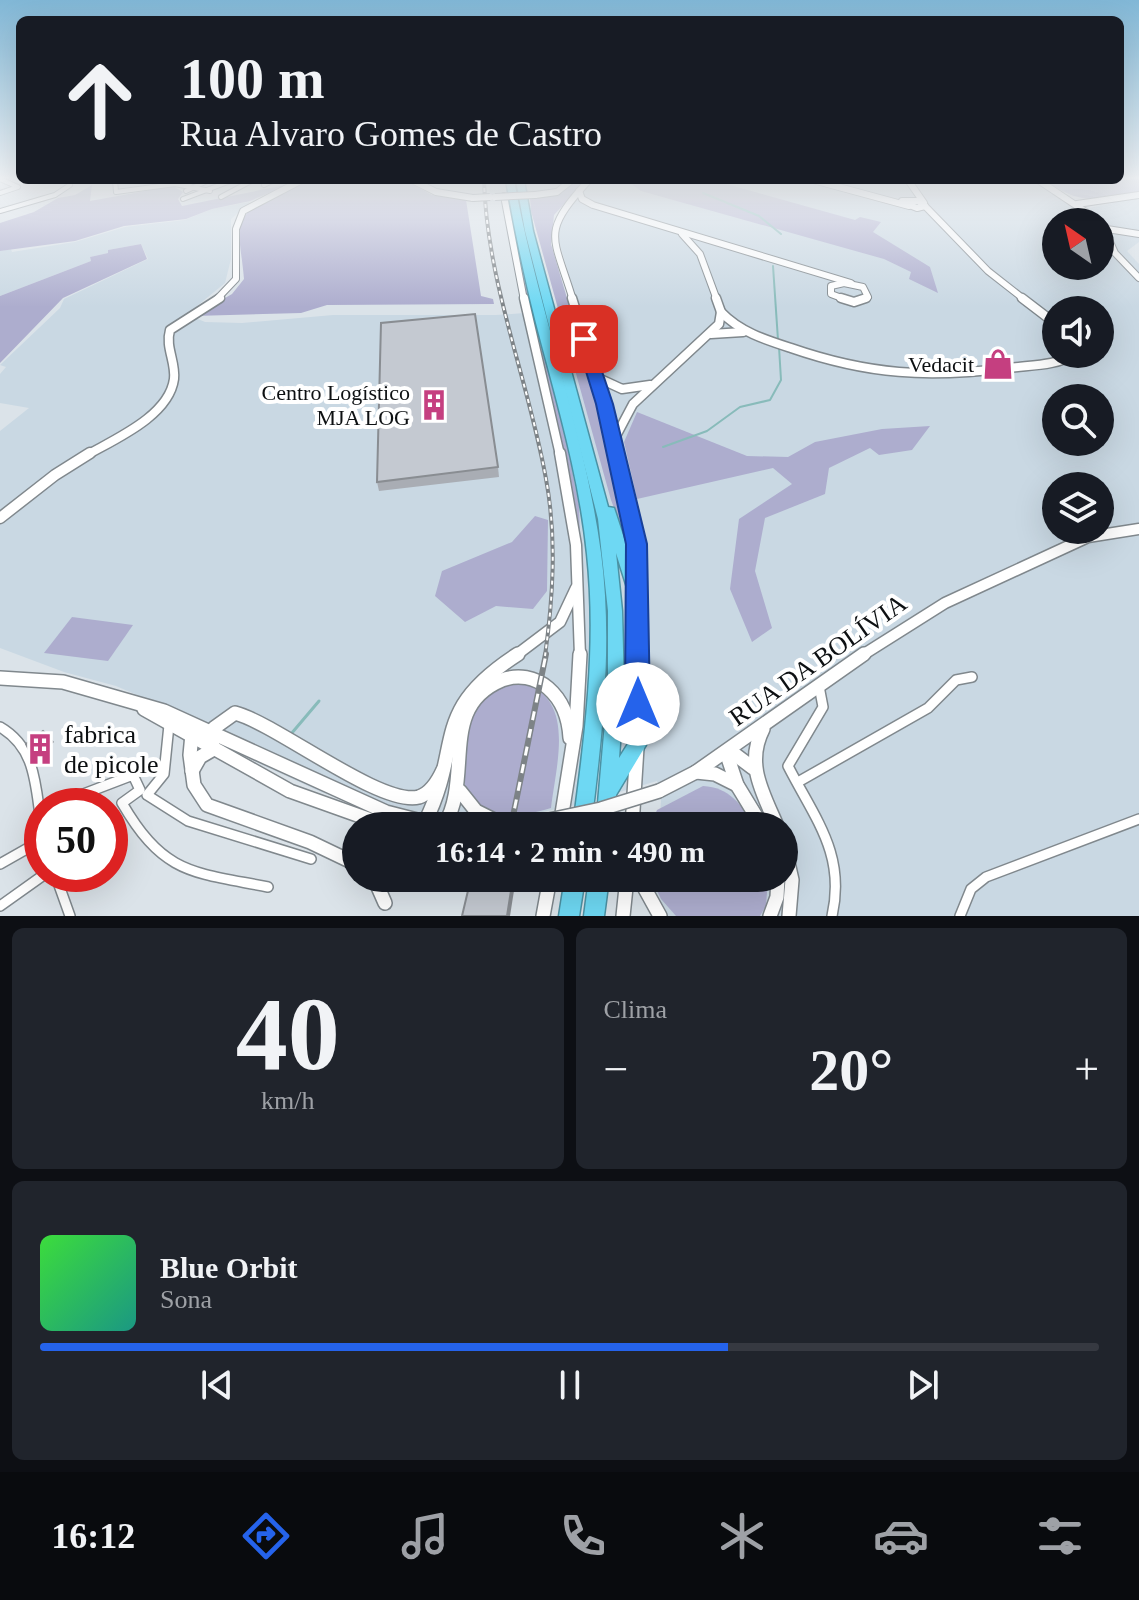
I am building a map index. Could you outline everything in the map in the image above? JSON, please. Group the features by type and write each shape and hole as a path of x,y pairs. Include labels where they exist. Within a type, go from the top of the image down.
{"highway":[{"path":"519,222 573,441 594,556 596,688 583,812"},
{"path":"527,222 598,484 636,596"},
{"path":"529,222 529,231"},
{"path":"598,484 607,532 616,647 606,812"},
{"path":"608,792 637,745"},
{"path":"569,916 573,892"},
{"path":"594,916 597,892"}],"main road":[{"path":"0,518 63,469 129,428 162,401 175,374 167,341 170,330 180,320 222,296 234,284 238,266 237,222"},
{"path":"506,222 567,485 577,564 580,665 562,812"},
{"path":"556,222 555,245 614,441 636,544 637,745 633,812"},
{"path":"650,222 863,287 868,297 847,302 829,291 811,272"},
{"path":"940,222 988,271 1042,313"},
{"path":"614,441 626,412 719,324 721,312 700,254 691,241 674,229"},
{"path":"1114,230 1139,234"},
{"path":"700,254 709,247 728,246"},
{"path":"1114,250 1139,278"},
{"path":"829,291 834,284 851,283"},
{"path":"721,312 747,332 855,370 911,378 1042,363"},
{"path":"711,334 747,332"},
{"path":"595,377 628,390 644,387 663,377"},
{"name":"RUA DA BOLÍVIA","path":"587,812 659,791 696,772 945,603 1088,537 1139,529"},
{"path":"431,812 437,803 451,728 467,695 479,681 544,635 564,616 575,593 577,564"},
{"path":"455,812 460,791 456,755 464,718 479,694 499,681 524,676 551,690 567,716 571,754"},
{"name":"RUA DA BOLÍVIA","path":"0,678 63,682 164,711 212,750 290,791 349,812"},
{"name":"RUA DA BOLÍVIA","path":"131,701 169,725 212,734 386,812"},
{"path":"192,771 200,757 212,750 212,734 228,717 249,715 278,736 328,764 410,798 434,788 443,770"},
{"path":"771,721 756,740 753,768 771,812"},
{"path":"192,732 192,771 198,796 216,811 310,842 342,857"},
{"path":"727,751 753,768"},
{"path":"727,751 737,785 753,812"},
{"path":"696,772 715,774 737,785"},
{"path":"460,791 478,812"},
{"path":"380,892 385,903"},
{"path":"543,916 547,892"},
{"path":"623,916 626,892"},
{"path":"647,892 660,916"},
{"path":"770,916 777,892"},
{"path":"789,916 791,892"}],"street":[{"path":"798,782 928,708 956,680 972,677"},
{"path":"819,686 826,696 826,707 788,763 819,817 832,854 836,891 832,916"},
{"path":"169,725 164,774 147,795 188,821 311,859"},
{"path":"0,727 15,734 26,746 35,788"},
{"path":"97,788 133,775 140,790 128,799"},
{"path":"128,813 140,834 162,859 188,872 268,887"},
{"path":"960,916 971,889 986,877 1139,819"},
{"path":"0,864 24,850"},
{"path":"0,906 24,889"},
{"path":"61,892 70,916"}],"shaded area":[{"path":"162,222 124,226 75,241 0,251 0,223"},
{"path":"170,222 231,222 231,259 225,283 197,306 193,317 205,322 242,323 333,315 496,315 579,309 558,238 560,222 1042,222 1042,280 1114,280 1114,222 1139,222 1139,242 1127,251 1139,264 1139,916 651,916 653,892 798,892 798,812 660,812 657,781 542,812 388,812 323,793 260,764 177,712 116,686 64,672 0,648 0,431 29,408 0,403 0,374 6,367 0,365 60,308 64,299 148,259 141,244 108,250 108,253 90,257 91,261 0,296 0,251 11,249 12,252 75,242 125,227"},
{"path":"242,222 469,222 481,296 493,299 494,304 327,305 301,313 194,316 232,294 244,279 240,227"},
{"path":"511,222 568,449 579,505 580,539 563,449 510,227"},
{"path":"534,222 553,222 551,244 606,430 633,558 611,500"},
{"path":"751,222 881,222 873,232 930,267 938,293 909,279 911,272 884,259"},
{"path":"141,244 147,259 63,298 0,363 0,296 91,261 90,257 108,253 108,250"},
{"path":"637,412 747,456 788,457 815,442 882,429 930,426 912,450 879,455 870,448 829,468 825,494 765,518 755,571 772,628 752,642 730,589 739,519 792,484 773,468 637,499 624,442"},
{"path":"535,516 548,520 547,591 533,609 496,606 465,622 435,596 442,571 512,542"},
{"path":"72,617 133,625 108,661 44,653"},
{"path":"517,682 536,689 549,701 556,716 559,752 551,808 533,812 489,812 471,800 465,786 463,768 468,728 476,707 496,690"},
{"path":"703,786 720,790 734,798 746,812 656,812"},
{"path":"658,892 767,892 766,906 760,916 676,916"}],"building":[{"name":"Centro Logístico MJA LOG","path":"475,314 498,467 377,482 381,323"},
{"path":"43,731 49,736 30,752 26,744"},
{"path":"468,892 511,892 507,916 462,916"}],"waterway":[{"path":"766,222 781,234"},
{"path":"773,266 778,340"},
{"path":"663,447 707,431 740,407 770,400 781,380 779,347"},
{"path":"291,734 319,701"}],"railway":[{"path":"487,222 500,294 538,441 552,523 553,568 545,656"},
{"path":"514,812 546,654"}],"place":[{"name":"Vedacit","path":"998,364"},
{"name":"Centro Logístico MJA LOG","path":"434,405"},
{"name":"fabrica de picole","path":"40,749"}],"route":[{"path":"584,339 605,404 636,544 638,704"}]}
